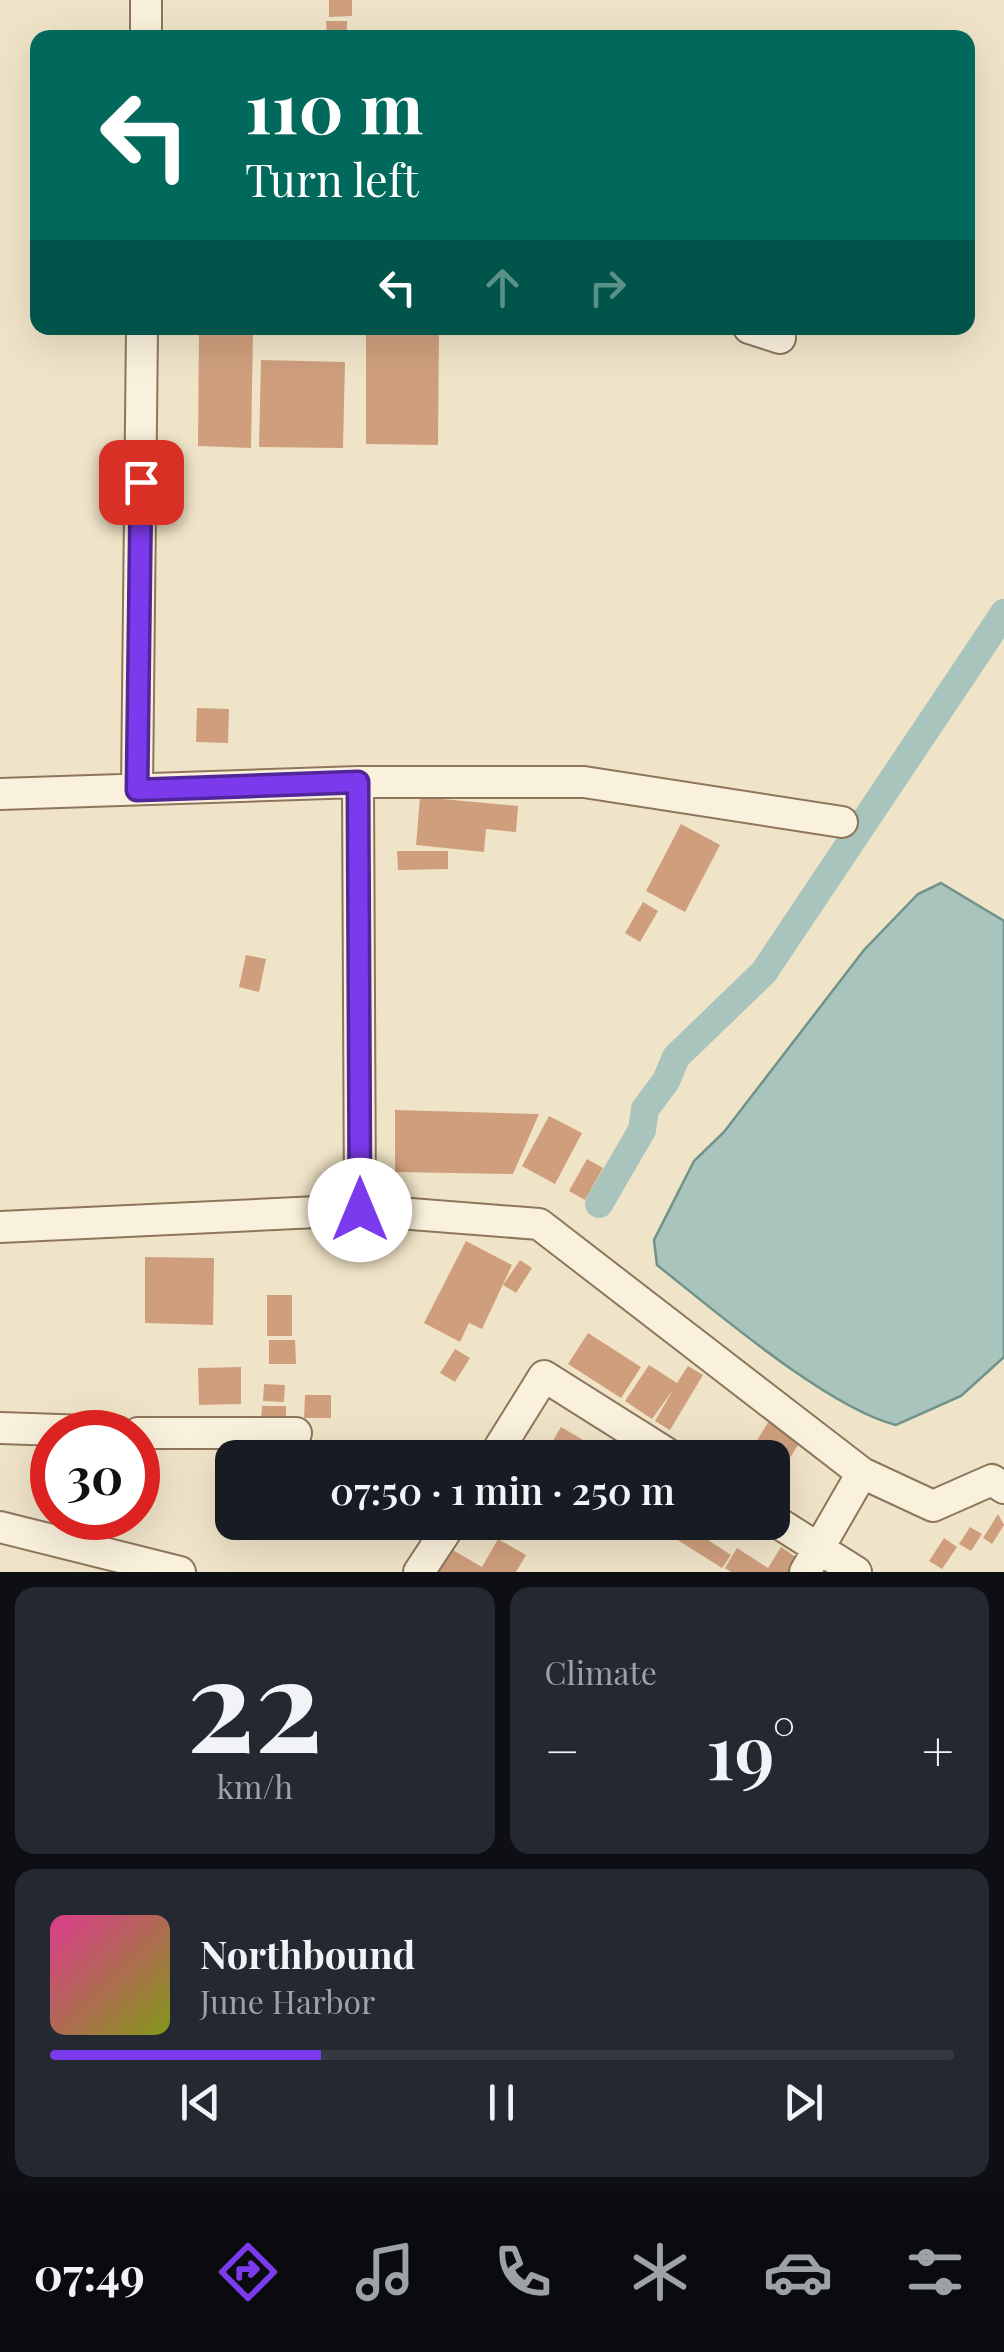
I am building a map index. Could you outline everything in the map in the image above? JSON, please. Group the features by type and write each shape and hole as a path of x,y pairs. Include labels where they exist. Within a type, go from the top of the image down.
{"street":[{"path":"146,0 146,30"},
{"path":"137,790 142,335"},
{"path":"771,335 780,338"},
{"path":"358,782 360,1210"},
{"path":"0,794 358,782 584,782 842,822"},
{"path":"0,1227 360,1210 539,1224 862,1473 932,1506 992,1480 1004,1488"},
{"path":"504,1440 544,1376 645,1440"},
{"path":"0,1428 30,1429"},
{"path":"160,1433 296,1433"},
{"path":"812,1560 862,1473"},
{"path":"4,1536 180,1572"},
{"path":"790,1538 812,1560 856,1572"},
{"path":"419,1572 440,1540"}],"water":[{"path":"941,883 1004,921 1004,1357 961,1396 896,1425 838,1399 740,1331 657,1265 654,1240 694,1161 724,1132 864,950 918,894"}],"building":[{"path":"329,0 352,0 352,16 329,17"},
{"path":"326,21 347,21 347,30 327,30"},
{"path":"199,335 253,335 251,448 198,446"},
{"path":"366,335 439,335 438,445 366,444"},
{"path":"261,360 345,362 343,448 259,447"},
{"path":"197,708 229,709 228,743 196,742"},
{"path":"420,797 518,806 516,832 486,829 484,852 416,845"},
{"path":"681,824 720,845 685,912 646,891"},
{"path":"397,851 448,851 448,869 398,870"},
{"path":"643,902 658,911 640,942 625,933"},
{"path":"246,955 266,959 259,992 239,987"},
{"path":"395,1110 539,1114 513,1174 395,1172"},
{"path":"549,1116 582,1133 555,1184 522,1166"},
{"path":"587,1159 603,1168 585,1200 569,1191"},
{"path":"466,1241 512,1265 482,1329 469,1323 460,1342 424,1323"},
{"path":"145,1257 214,1258 213,1325 145,1323"},
{"path":"520,1260 532,1268 516,1293 503,1285"},
{"path":"267,1295 292,1295 292,1336 267,1336"},
{"path":"588,1333 641,1367 621,1398 568,1364"},
{"path":"269,1340 295,1340 296,1364 269,1364"},
{"path":"455,1349 470,1358 455,1382 440,1373"},
{"path":"649,1365 677,1383 688,1366 703,1375 670,1430 655,1421 673,1390 652,1419 625,1401"},
{"path":"241,1367 241,1404 199,1405 198,1368"},
{"path":"264,1384 285,1385 284,1402 263,1401"},
{"path":"305,1395 331,1395 331,1418 304,1418"},
{"path":"262,1406 286,1406 286,1422 261,1421"},
{"path":"772,1416 804,1435 790,1458 790,1440 757,1440"},
{"path":"561,1427 583,1440 553,1440"},
{"path":"998,1514 1004,1525 992,1544 983,1538"},
{"path":"970,1527 982,1534 971,1551 959,1544"},
{"path":"944,1538 957,1547 942,1569 929,1561"},
{"path":"497,1540 526,1555 516,1572 438,1572 451,1549 482,1567"},
{"path":"678,1540 708,1540 731,1555 722,1568"},
{"path":"781,1547 797,1558 788,1572 731,1572 725,1568 737,1548 768,1568"}],"waterway":[{"path":"599,1204 642,1130 645,1109 666,1081 676,1057 764,972 1004,613"}],"route":[{"path":"141,482 137,790 358,782 360,1210"}]}
